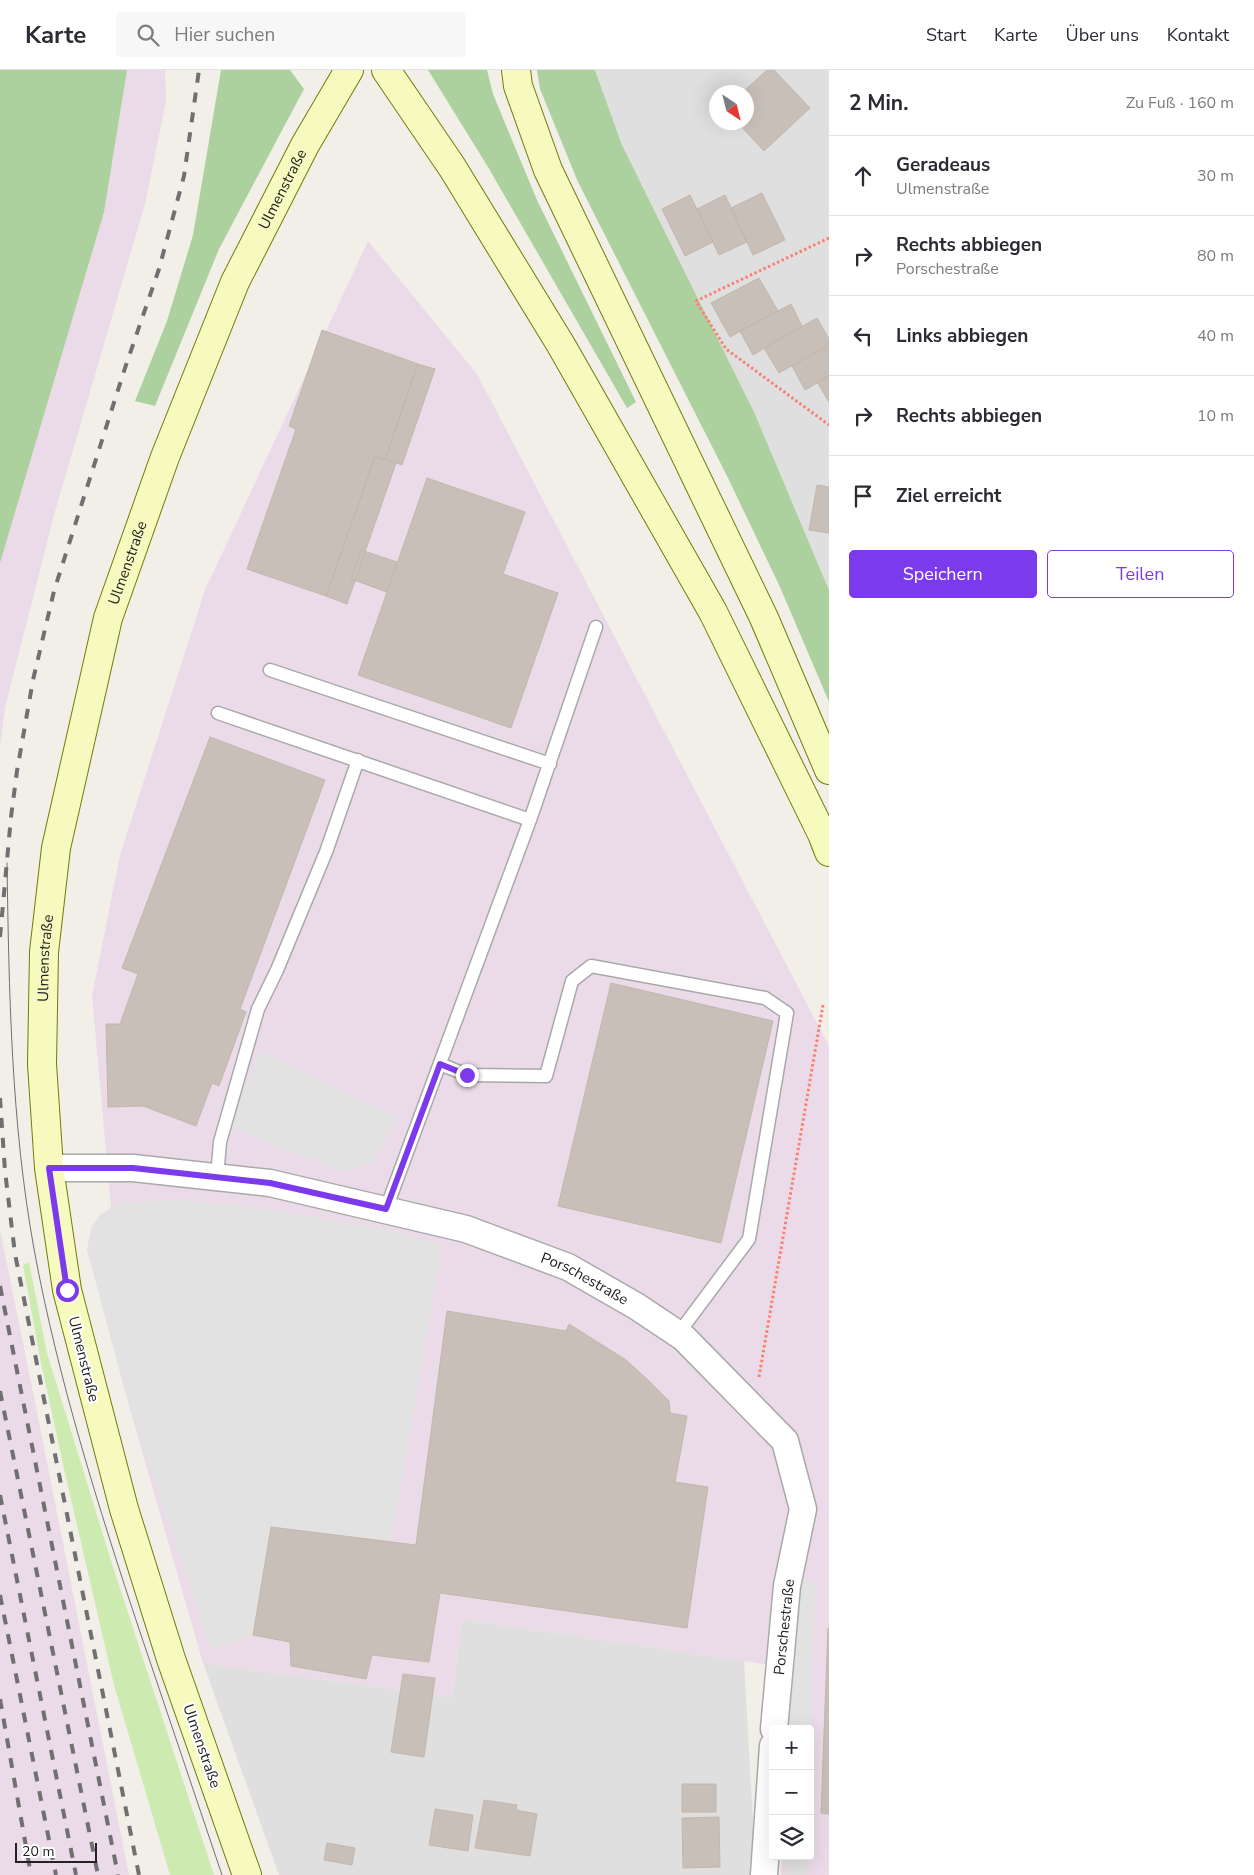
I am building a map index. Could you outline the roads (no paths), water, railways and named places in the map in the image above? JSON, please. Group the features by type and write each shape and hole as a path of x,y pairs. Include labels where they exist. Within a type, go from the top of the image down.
{"main road":[{"name":"Ulmenstraße","path":"247,1875 172,1659 124,1509 67,1290 49,1168 42,1064 44,952 56,848 108,618 165,457 235,282 304,145 349,70"},
{"path":"516,70 518,86 548,170 764,618 829,770"},
{"path":"387,72 452,167 562,345 714,612 829,852"}],"street":[{"name":"Porschestraße","path":"49,1168 133,1168 270,1183 466,1229 568,1267 636,1306 678,1334 785,1441 803,1508 787,1586 774,1725"},
{"path":"764,1875 771,1770"}],"lane":[{"path":"386,1209 530,820 596,627"},
{"path":"270,670 550,764"},
{"path":"218,712 530,820"},
{"path":"218,1177 220,1142 258,1009 277,970 322,861 358,760"},
{"path":"440,1064 467,1075 546,1076 572,981 591,966 765,998 787,1013 749,1238 678,1334"}],"tram line":[{"path":"7,863 10,1008 20,1153 26,1201 44,1298 67,1394 94,1490 222,1875"}],"railway":[{"path":"0,937 11,817 33,680 54,591 125,368 159,269 184,176 199,70"},
{"path":"0,1098 5,1171 15,1254 139,1875"},
{"path":"0,1286 118,1875"},
{"path":"0,1391 98,1875"},
{"path":"0,1495 76,1875"},
{"path":"0,1595 56,1875"},
{"path":"0,1699 31,1875"}]}
